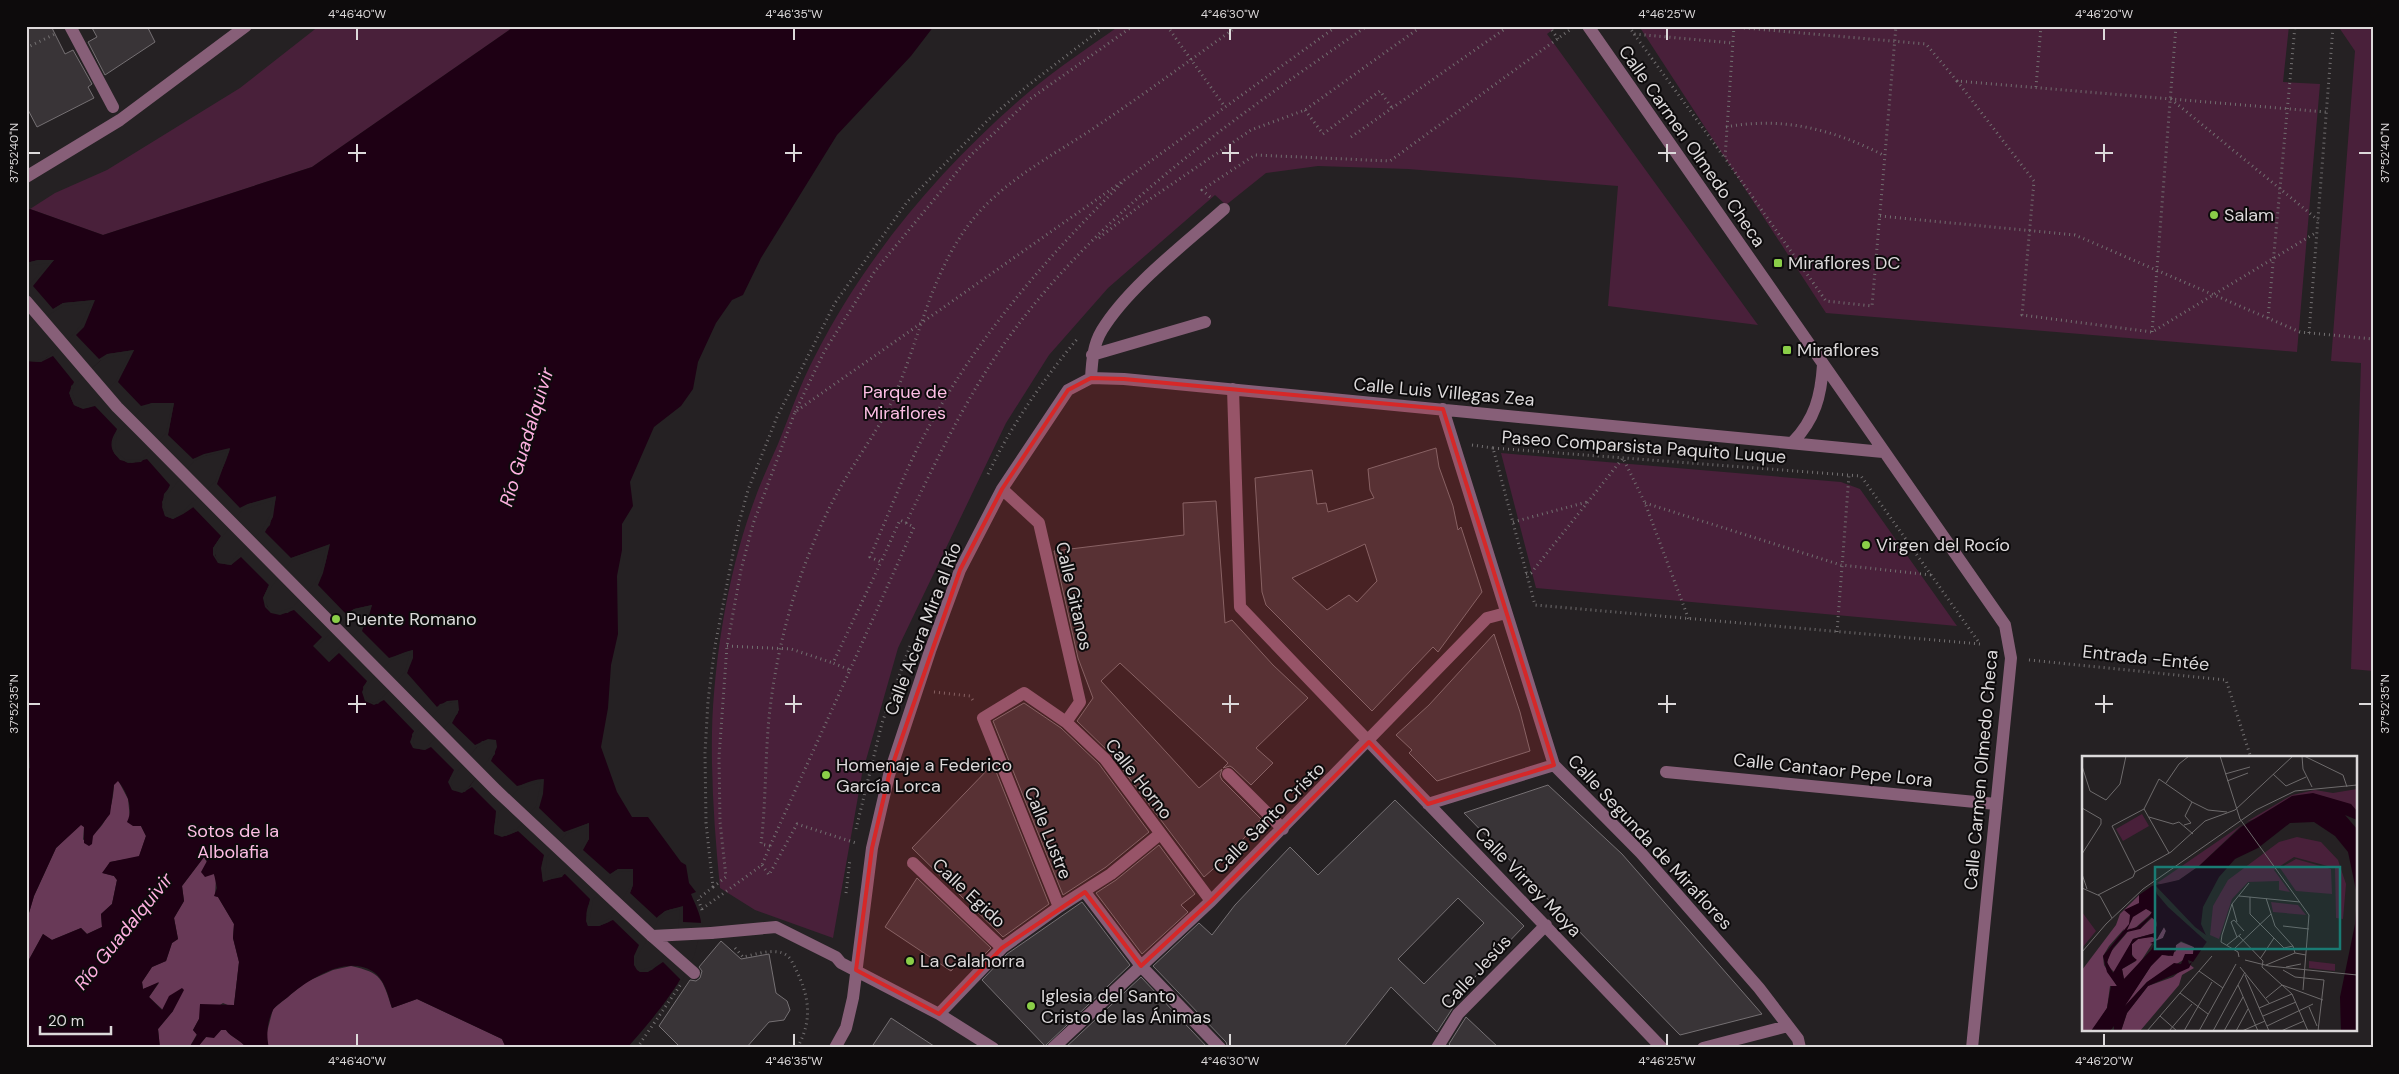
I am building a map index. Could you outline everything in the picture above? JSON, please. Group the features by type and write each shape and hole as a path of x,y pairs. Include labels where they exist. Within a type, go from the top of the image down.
{"street":[{"path":"26,177 120,120 246,26"},
{"name":"Calle Carmen Olmedo Checa","path":"1588,26 1883,452 2000,617 2008,636 2011,658 1972,1048"},
{"path":"65,28 113,107"},
{"path":"1092,378 1092,355 1102,330 1140,284 1224,209"},
{"path":"26,300 117,407 496,790 694,973"},
{"path":"1092,355 1205,322"},
{"path":"1793,442 1806,428 1816,410 1822,390 1823,365"},
{"name":"Calle Luis Villegas Zea","path":"1092,378 1124,378 1883,452"},
{"name":"Calle Acera Mira al Río","path":"835,1048 846,1028 853,998 872,848 889,774 960,570 1002,489 1068,390 1092,378"},
{"name":"Calle Virrey Moya","path":"1233,389 1240,607 1662,1048"},
{"name":"Calle Segunda de Miraflores","path":"1443,410 1554,765 1642,853 1759,988 1788,1026 1800,1048"},
{"name":"Calle Gitanos","path":"1002,489 1039,523 1080,702 1066,722"},
{"name":"Calle Santo Cristo","path":"1053,1048 1211,901 1369,742 1487,618 1506,613"},
{"name":"Calle Horno","path":"983,718 1024,693 1066,722 1105,759 1211,901"},
{"name":"Calle Lustre","path":"983,718 1059,907"},
{"path":"1428,804 1554,765"},
{"name":"Calle Cantaor Pepe Lora","path":"1666,772 1996,804"},
{"path":"1228,774 1283,829"},
{"path":"939,1014 1002,948 1059,907 1111,874 1160,834"},
{"name":"Calle Egido","path":"912,863 1002,948"},
{"path":"1085,892 1140,966 1220,1048"},
{"name":"Calle Jesús","path":"1437,1048 1458,1014 1546,925"},
{"path":"652,936 776,927 836,957 841,963 939,1014 993,1048"},
{"path":"1702,1048 1788,1026"}],"path":[{"path":"713,887 706,823 705,753 708,701 715,646 739,523 748,490 777,417 835,303 907,202 992,117 1026,87 1105,26"},
{"path":"833,663 900,520 914,527 762,864 702,909 698,900 726,877 720,822 718,757 727,646 741,570 753,524 795,412 824,352 875,271 970,156 1030,99 1133,26"},
{"path":"1167,26 1224,107"},
{"path":"770,846 761,844 766,802 769,720 779,647 798,584 824,519 851,469 884,419 947,258 969,224 998,193 1037,164 1095,127 1238,26"},
{"path":"795,412 1130,176 1337,26"},
{"path":"906,523 945,442 1005,344 1050,286 1127,206 1238,115 1367,26"},
{"path":"1088,246 1137,208 1251,130 1305,110 1422,26"},
{"path":"1351,136 1509,26"},
{"path":"1549,26 1558,39"},
{"path":"1202,190 1255,155 1390,161 1575,26"},
{"path":"1629,26 1826,301 1872,306 1896,26"},
{"path":"1724,158 1734,26 1926,44 2034,181 2022,315 2152,332 2317,232"},
{"path":"2036,87 2041,26"},
{"path":"2152,332 2176,26"},
{"path":"2268,318 2295,26"},
{"path":"2309,333 2333,27 2329,26"},
{"path":"26,48 65,28"},
{"path":"1634,34 1733,42"},
{"path":"1957,81 2326,112"},
{"path":"1305,110 1323,134 1380,91 1392,108"},
{"path":"2170,99 2318,220"},
{"path":"1726,127 1760,122 1804,126 1848,138 1885,156"},
{"path":"881,562 870,557 926,433 966,367 1009,304 1068,236 1130,176"},
{"path":"1880,216 2076,235 2300,332 2373,339"},
{"name":"Paseo Comparsista Paquito Luque","path":"1493,448 1623,458 1849,475 1861,476 1980,644 1535,605 1493,448"},
{"path":"1526,574 1531,572 1623,458 1645,503 1689,620"},
{"path":"1837,632 1849,475"},
{"path":"1512,522 1587,502"},
{"path":"1645,503 1841,565 1931,575"},
{"path":"727,646 779,647 804,652 850,670"},
{"name":"Entrada -Entée","path":"2011,658 2226,680 2249,756"},
{"path":"917,691 970,696 983,718"},
{"path":"762,864 769,875 798,824 872,848"},
{"path":"752,955 769,952 784,953 789,956 795,967 803,990 809,1018 807,1028 797,1048"},
{"path":"637,1048 683,982"}],"highlighted area":[{"path":"1091,378 1124,379 1443,409 1554,765 1428,804 1369,742 1211,901 1141,966 1085,892 1002,948 939,1014 856,970 872,848 889,775 960,570 1002,489 1068,390"}],"green space":[{"path":"319,26 515,26 312,167 103,235 30,209 55,193 107,170 240,88"},
{"name":"Parque de Miraflores","path":"1119,26 1557,26 1547,34 1758,325 1608,306 1618,186 1408,169 1318,166 1266,173 1226,205 1215,195 1108,288 1049,355 1006,423 898,648 862,774 833,938 755,910 720,888 712,771 713,704 719,646 736,558 759,489 800,389 815,356 858,282 909,213 937,180 998,119 1030,91"},
{"path":"1639,26 2289,26 2283,82 2320,84 2297,352 1826,313"},
{"path":"2338,26 2373,26 2373,671 2351,669 2361,363 2331,361 2355,51"},
{"path":"1501,453 1841,482 1860,489 1957,626 1536,588"}],"shaded area":[{"path":"118,780 128,799 130,818 141,826 146,836 139,857 110,862 103,873 114,876 117,880 112,904 101,914 102,927 87,934 81,928 52,940 43,934 26,965 26,923 34,896 56,848 81,824 84,827 83,840 91,836 103,824 110,810 114,784"},
{"path":"204,857 216,878 215,896 218,897 234,924 233,938 239,962 234,1005 230,1006 223,1003 199,1019 193,1030 197,1034 189,1048 160,1048 158,1029 173,1011 163,1010 149,997 159,983 143,989 142,982 152,967 166,961 172,943 178,939 174,918 184,901 182,886"},
{"path":"351,966 369,971 379,978 383,983 392,1008 417,999 502,1039 506,1048 269,1048 266,1036 273,1009 306,982 333,970"},
{"path":"221,1030 226,1030 246,1048 197,1048 206,1037 214,1037"}],"water":[{"name":"Río Guadalquivir","path":"515,26 934,26 911,56 837,135 761,258 743,295 732,300 716,323 698,362 693,389 681,406 654,427 630,482 633,506 622,524 622,550 617,576 618,634 611,665 608,708 601,747 617,792 632,817 648,817 681,862 686,865 689,883 696,892 691,894 699,912 701,923 692,957 683,974 662,1006 627,1048 506,1048 502,1039 417,999 392,1008 385,988 376,974 361,967 350,966 316,977 276,1006 268,1024 269,1048 246,1048 226,1030 221,1030 214,1038 206,1037 197,1048 189,1048 197,1035 193,1030 199,1019 200,1004 234,1005 239,962 233,938 234,924 218,897 214,896 217,888 214,874 205,877 201,872 207,861 204,857 182,886 184,901 174,918 178,939 172,943 166,961 152,967 142,982 143,989 159,982 149,997 162,1010 169,996 182,988 184,990 173,1011 158,1029 160,1048 26,1048 26,965 43,934 52,940 81,928 87,934 102,927 101,914 112,904 117,880 114,876 102,873 110,862 139,856 146,836 141,826 133,826 127,822 130,806 124,790 118,781 114,785 110,814 93,836 92,844 89,846 84,843 84,827 81,825 56,848 34,896 26,923 26,770 30,768 26,716 26,361 41,362 74,336 85,321 94,300 63,303 26,326 26,291 54,260 38,260 26,263 26,210 30,209 103,235 312,167","holes":["134,350 111,390 94,406 84,408 74,405 70,396 71,386 108,354","152,403 174,403 168,434 141,462 126,462 115,454 112,447 112,439 116,431 130,417","230,449 216,481 194,507 173,519 165,516 162,507 164,494 193,459","276,497 270,525 231,565 218,563 213,548 240,508","329,545 321,576 305,597 288,613 271,613 263,598 269,585 291,558","372,605 367,623 329,662 314,646 354,609","413,650 407,673 378,704 365,701 363,687 378,669 397,655","458,701 458,713 425,750 413,748 412,734 440,704","495,740 495,754 465,792 452,790 450,778 482,741","543,779 539,807 518,831 506,836 494,834 497,813 501,804 514,790 523,784","589,823 589,839 562,877 543,881 543,859 553,843","618,869 633,869 633,885 630,893 609,922 599,926 588,926 587,910 599,886","683,907 679,942 652,970 640,972 634,963 644,935 659,916 666,911"]}],"pier":[{"path":"38,260 54,260 33,286 53,309 63,303 95,300 84,327 76,335 99,359 107,354 134,350 118,382 141,406 152,403 174,403 168,435 193,459 204,454 230,448 217,484 240,508 276,496 273,517 265,532 291,558 330,544 318,585 346,614 354,609 372,605 362,631 389,658 413,650 413,658 407,673 437,707 447,701 458,700 459,710 452,723 475,745 488,739 496,740 497,747 491,761 517,786 544,779 543,794 539,808 564,832 589,823 589,839 583,850 610,874 618,869 633,869 633,885 630,893 657,918 665,911 683,906 683,922 703,923 694,956 682,981 663,962 648,972 637,970 634,965 634,956 639,945 613,920 599,926 588,926 586,921 590,899 565,874 543,882 541,868 544,855 518,831 502,837 494,834 496,811 472,787 462,793 452,790 448,782 454,770 431,747 425,750 413,748 410,742 414,731 384,700 374,705 365,701 362,692 367,681 339,653 329,662 313,646 322,637 294,610 280,615 271,613 265,607 263,598 269,585 241,557 231,565 218,563 213,555 213,548 221,536 193,507 173,519 165,516 162,502 170,485 147,459 132,463 120,460 114,453 112,444 117,429 95,406 83,409 74,405 69,393 74,382 53,356 41,362 26,361 26,359 34,361 46,358 74,334 81,325 91,303 63,306 26,329 26,288 49,263 26,266 26,263","holes":["130,353 116,381 94,403 83,406 76,403 72,393 76,383 100,361 108,357","152,405 172,405 166,433 143,459 125,460 115,448 117,433 142,409","227,451 215,482 182,512 173,516 167,514 164,507 167,495 194,461 205,456","273,500 270,516 262,530 230,563 219,561 215,555 218,543 242,510","326,548 321,572 315,583 293,607 279,612 272,611 267,606 266,598 272,586 292,560","369,608 360,629 329,658 317,646 355,611","410,653 405,672 382,698 374,703 367,700 365,690 369,683 391,660","452,702 456,703 456,710 450,721 428,746 415,746 413,741 416,732 442,706","493,742 493,753 470,786 464,790 453,788 451,783 457,772 477,747","541,782 536,806 517,829 501,834 496,833 499,812 518,789","587,826 586,838 581,849 563,872 545,879 547,857 566,834","631,871 631,885 611,918 598,924 589,924 593,900 611,876 619,872","680,909 677,940 655,966 641,970 636,965 637,957 659,919 666,913"]}],"building":[{"path":"26,26 51,26 65,54 73,50 92,84 88,87 94,98 37,127 26,106"},
{"path":"91,26 147,26 155,42 105,75 88,42 97,37"},
{"path":"1436,448 1439,467 1453,506 1458,530 1461,527 1482,592 1438,652 1433,647 1372,711 1266,605 1262,592 1255,478 1312,470 1317,504 1326,503 1328,512 1374,498 1370,490 1368,469","holes":["1365,544 1377,581 1357,602 1349,595 1327,610 1292,578"]},
{"path":"1216,501 1225,623 1232,620 1273,665 1308,698 1256,748 1273,763 1251,785 1230,766 1223,768 1228,763 1120,663 1101,681 1199,788 1222,769 1220,776 1222,780 1261,819 1229,855 1204,877 1111,754 1077,721 1093,698 1078,658 1054,551 1184,535 1183,503"},
{"path":"1494,634 1520,712 1530,751 1437,781 1409,753 1412,750 1396,735 1429,705"},
{"path":"1024,703 1061,728 1099,764 1149,832 1106,867 1063,895 993,721"},
{"path":"993,764 1049,904 1003,937 912,848"},
{"path":"1548,785 1622,854 1762,1014 1680,1035 1464,813"},
{"path":"1395,800 1524,926 1451,1002 1454,1006 1437,1032 1391,987 1343,1048 1228,1048 1226,1042 1153,966 1199,923 1212,935 1235,905 1290,847 1318,875","holes":["1458,898 1484,923 1424,984 1398,959"]},
{"path":"1159,845 1195,894 1181,905 1188,912 1142,954 1096,893 1116,880"},
{"path":"917,878 991,948 971,968 962,959 951,971 885,927"},
{"path":"1082,902 1130,965 1045,1046 982,980 1007,954"},
{"path":"721,941 741,959 769,954 776,993 787,1001 790,1010 784,1020 769,1022 746,1048 681,1048 659,1026 690,980 696,981 700,978 702,971 699,967"},
{"path":"1141,977 1208,1048 1065,1048"},
{"path":"1466,1017 1499,1048 1453,1048 1449,1044"},
{"path":"891,1018 937,1048 871,1048"}],"place":[{"name":"Salam","path":"2214,215"},
{"name":"Miraflores DC","path":"1778,263"},
{"name":"Miraflores","path":"1787,350"},
{"name":"Virgen del Rocío","path":"1866,545"},
{"name":"Puente Romano","path":"336,619"},
{"name":"Homenaje a Federico García Lorca","path":"826,775"},
{"name":"La Calahorra","path":"910,961"},
{"name":"Iglesia del Santo Cristo de las Ánimas","path":"1031,1006"}],"park label":[{"name":"Sotos de la Albolafia","path":"233,841"}]}
